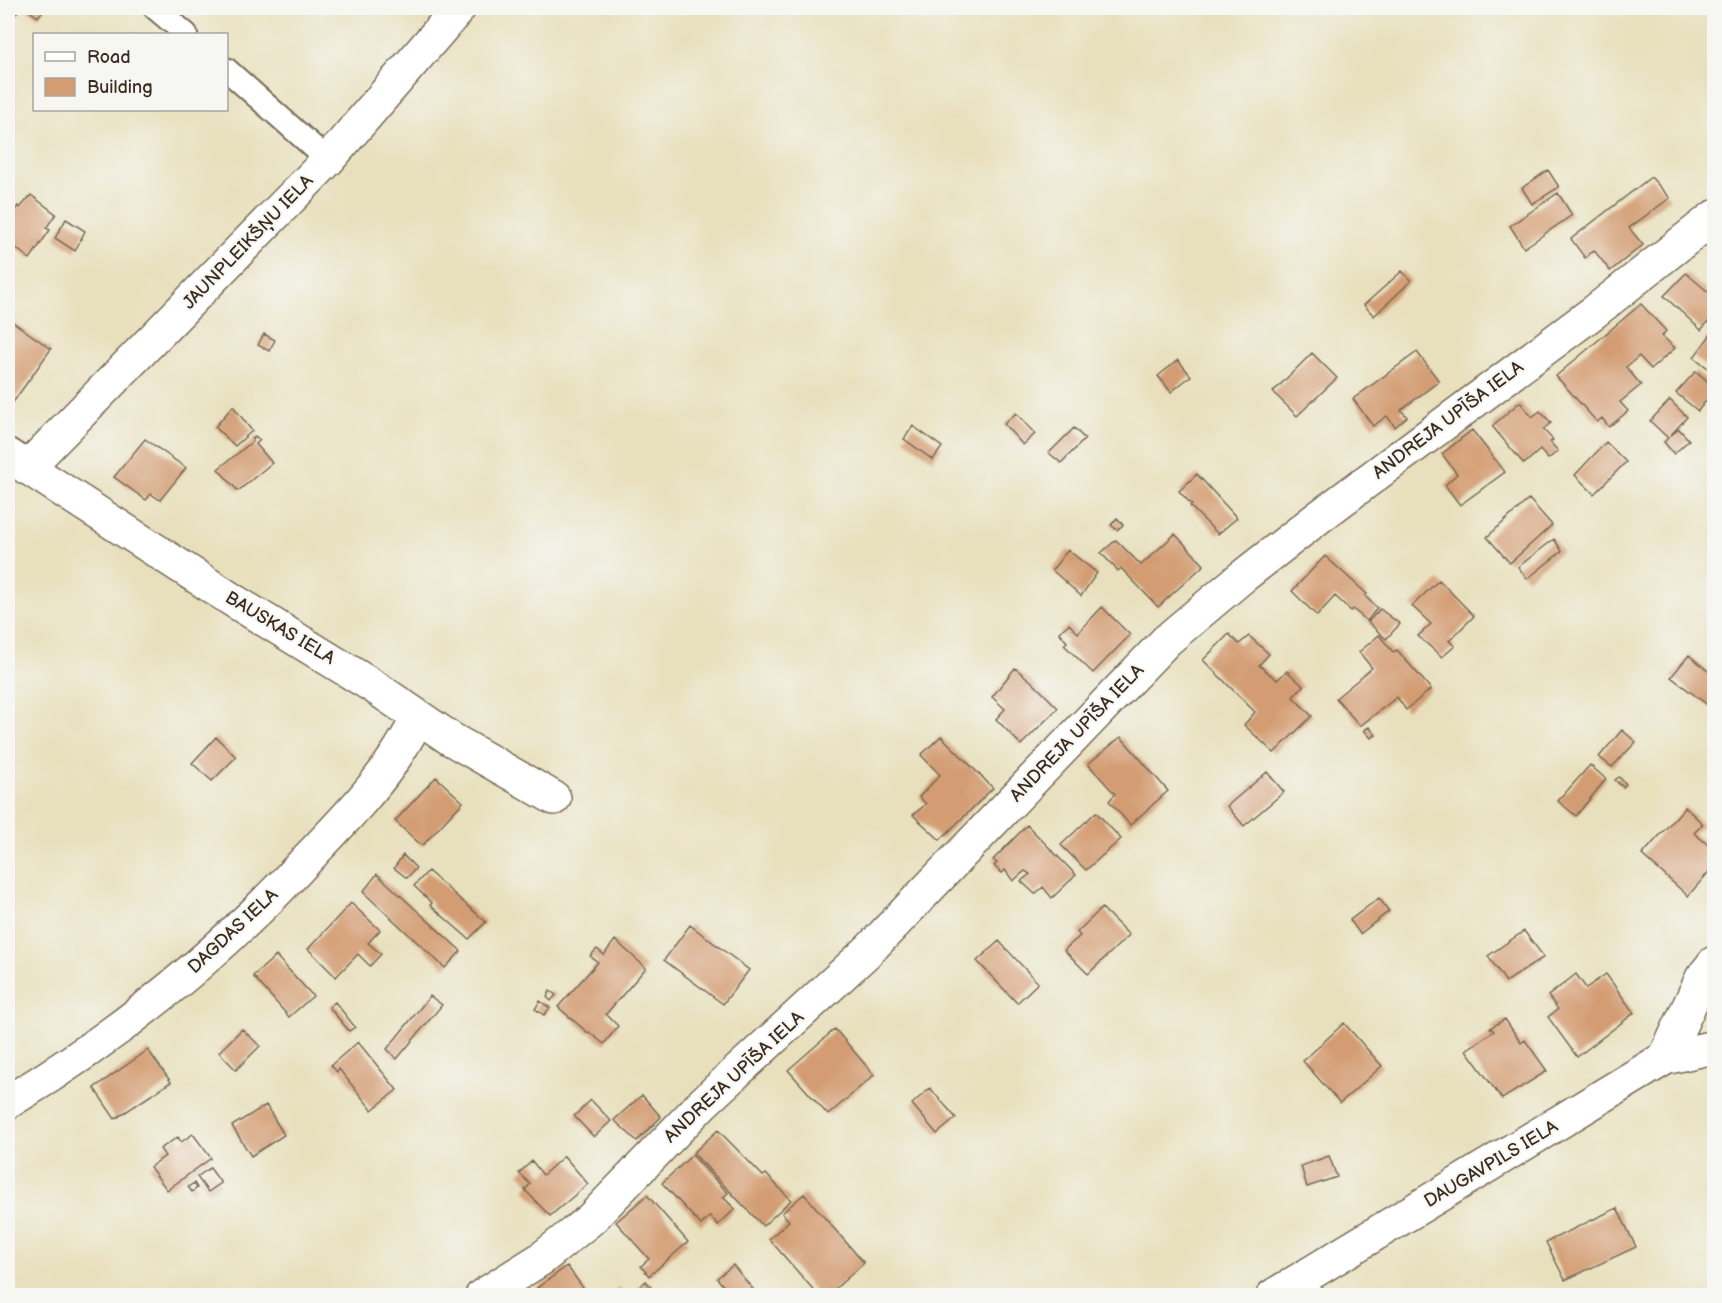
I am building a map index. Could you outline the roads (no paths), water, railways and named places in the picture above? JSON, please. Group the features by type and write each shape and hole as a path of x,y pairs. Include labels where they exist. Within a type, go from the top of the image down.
{"street":[{"name":"JAUNPLEIKŠŅU IELA","path":"17,462 328,160 459,8"},
{"name":"ANDREJA UPĪŠA IELA","path":"482,1296 541,1259 591,1218 703,1103 868,951 1167,640 1319,517 1594,312 1714,217"},
{"name":"BAUSKAS IELA","path":"17,462 234,601 376,688 418,718 554,798"},
{"name":"DAGDAS IELA","path":"8,1102 120,1030 226,940 291,877 364,798 394,759 418,718"},
{"path":"1665,1058 1702,978 1714,963"},
{"name":"DAUGAVPILS IELA","path":"1273,1296 1665,1058 1714,1047"}],"lane":[{"path":"155,8 185,33"},
{"path":"228,71 328,160"}]}
